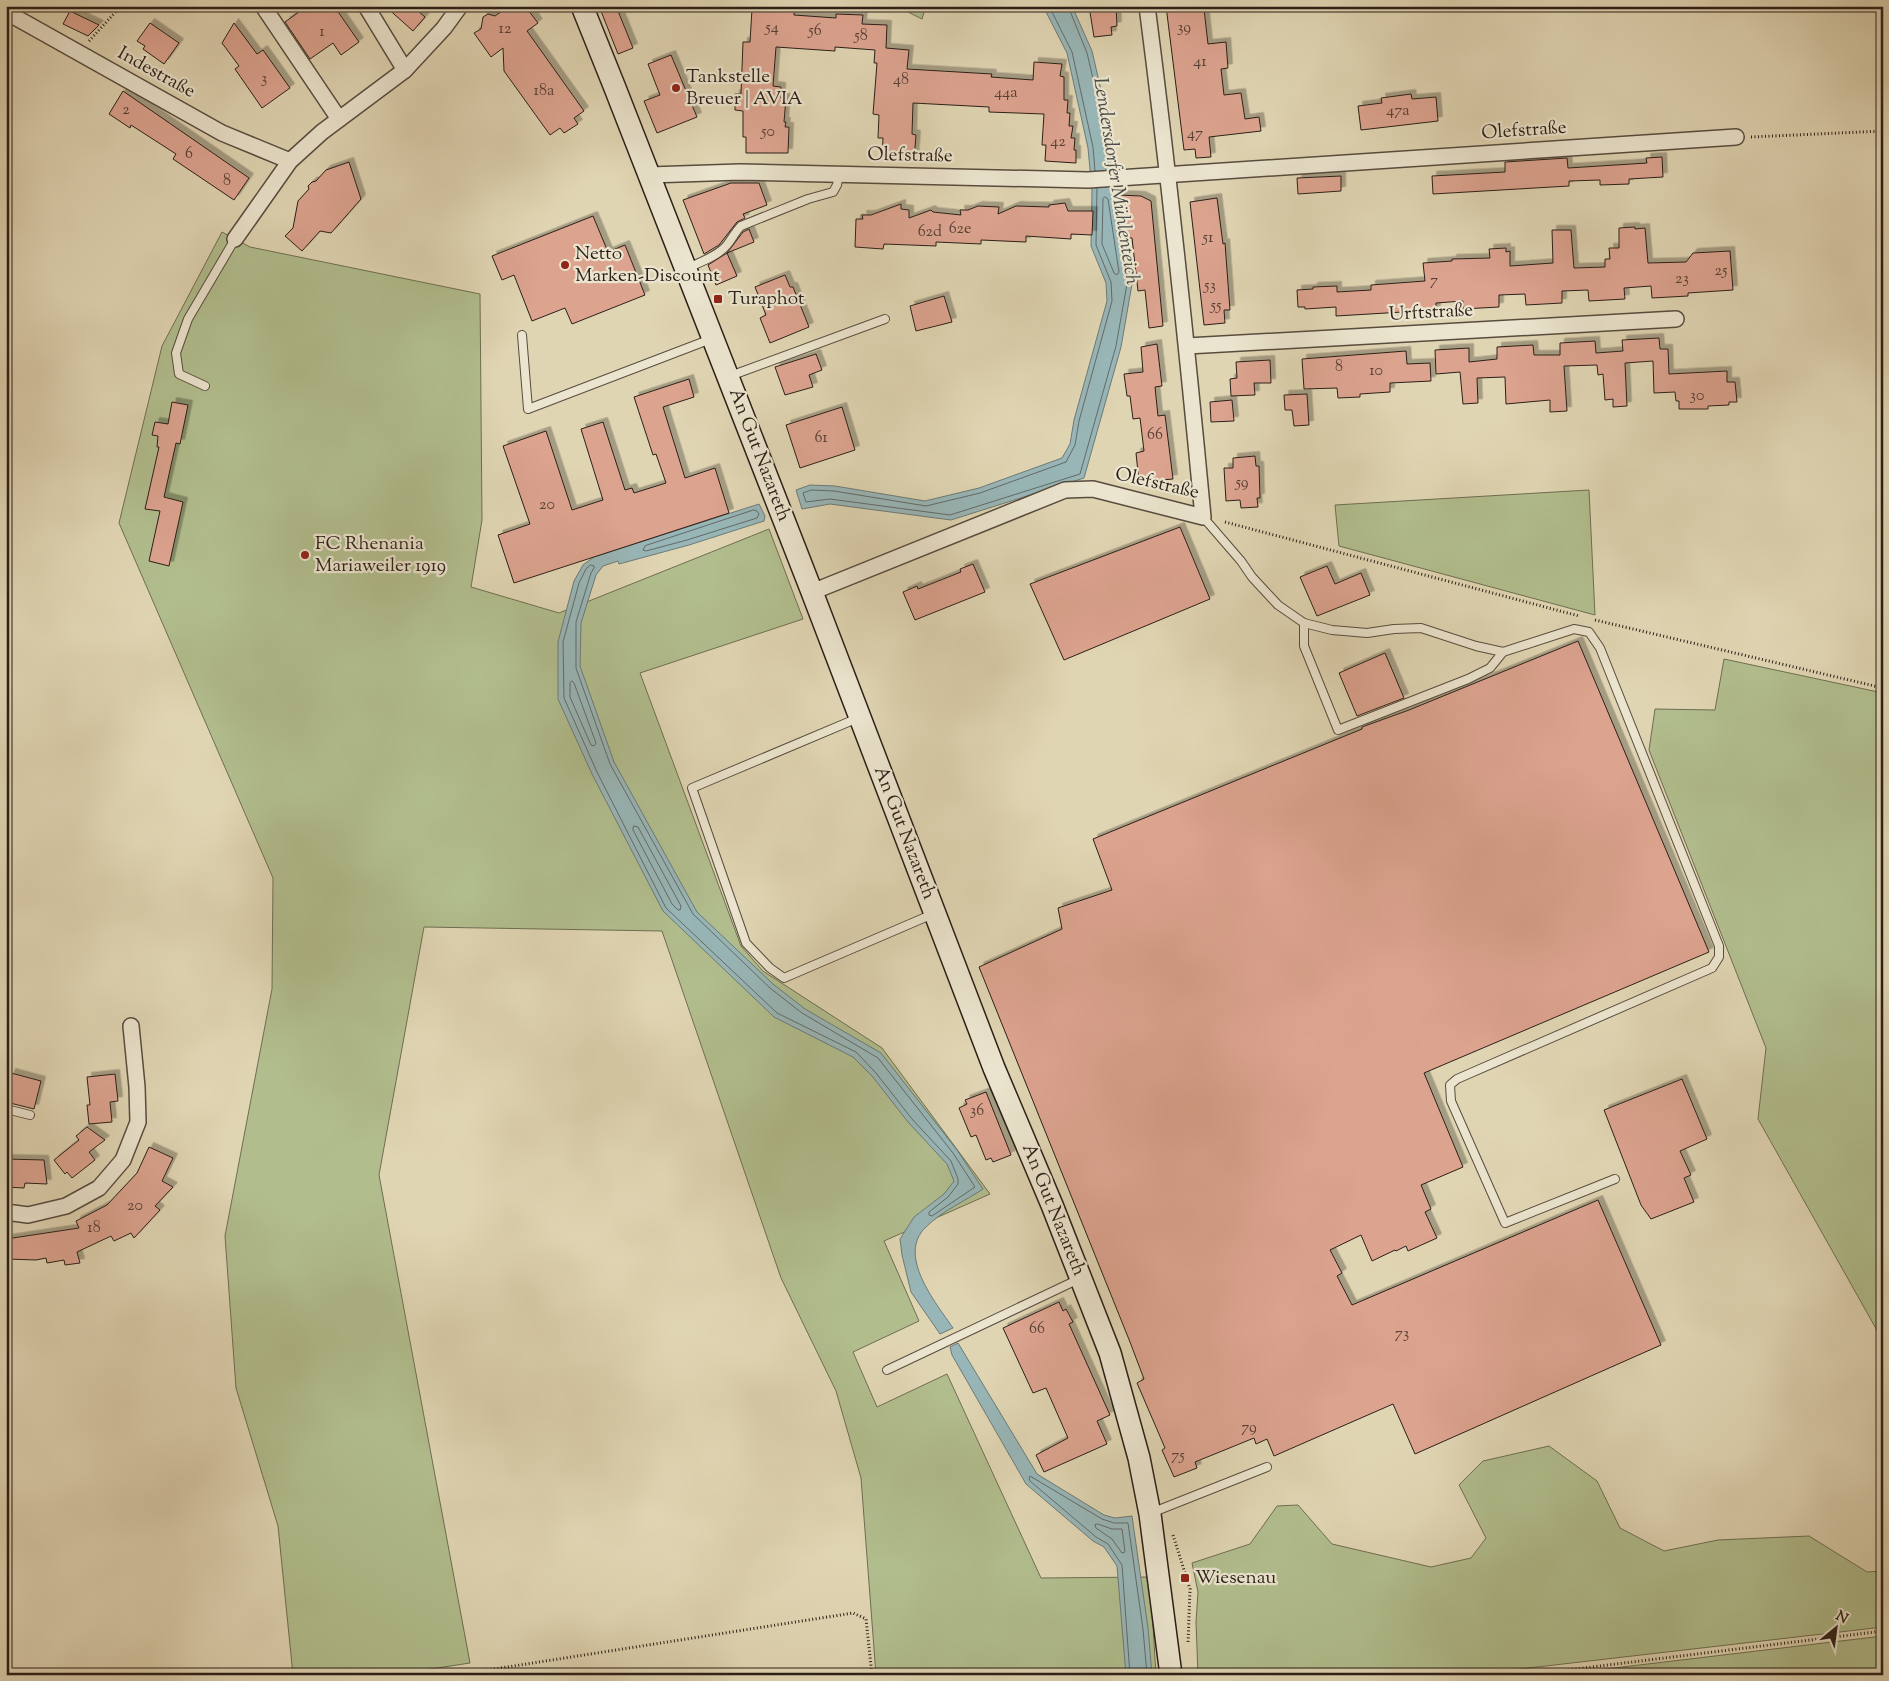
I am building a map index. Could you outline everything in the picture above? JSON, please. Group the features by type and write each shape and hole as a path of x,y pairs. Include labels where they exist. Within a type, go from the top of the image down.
{"main road":[{"name":"An Gut Nazareth","path":"582,6 812,592 994,1068 1110,1353 1139,1458 1150,1514 1171,1675"}],"street":[{"path":"263,6 340,119"},
{"path":"366,6 405,70"},
{"path":"235,239 290,161 322,132 405,70 444,28 460,6"},
{"name":"Olefstraße","path":"812,592 1065,490 1093,489 1203,516 1169,175 1147,6"},
{"name":"Indestraße","path":"6,12 222,133 290,161"},
{"name":"Olefstraße","path":"649,175 740,172 1088,180 1120,179 1736,137"},
{"name":"Urftstraße","path":"1187,346 1676,319"},
{"path":"6,1212 28,1215 66,1206 98,1188 123,1160 138,1122 137,1086 131,1026"}],"lane":[{"path":"686,269 719,252 741,226 808,199 833,192 837,185 839,174"},
{"path":"205,386 179,374 176,353 188,319 235,239"},
{"path":"728,376 885,319"},
{"path":"522,335 528,409 713,338"},
{"path":"1203,516 1252,577 1278,605 1304,623 1332,630 1367,633 1420,628 1476,646 1503,652 1574,629 1590,632 1600,648 1719,946 1719,957 1712,968 1457,1079 1450,1085 1451,1101 1505,1223 1615,1179"},
{"path":"1304,623 1304,646 1338,730 1468,679 1490,668 1503,652"},
{"path":"860,718 692,788 746,943 770,968 784,978 935,913"},
{"path":"6,1109 30,1115"},
{"path":"887,1370 1081,1278"},
{"path":"1150,1514 1267,1467"}],"path":[{"path":"78,52 121,6"},
{"path":"1736,137 1883,131"},
{"path":"1203,516 1595,620 1883,688"},
{"path":"1173,1534 1190,1589 1188,1645"},
{"path":"456,1675 853,1613 866,1620 872,1675"},
{"path":"1527,1675 1883,1631"},
{"path":"901,1675 913,1671 937,1675"}],"green space":[{"path":"896,6 926,6 922,19"},
{"path":"222,232 250,247 480,294 482,520 471,587 559,613 769,529 803,619 640,673 741,946 763,971 882,1048 990,1194 884,1241 919,1321 853,1352 877,1407 947,1374 1041,1578 1150,1577 1156,1675 876,1675 861,1478 836,1391 781,1278 662,931 424,927 379,1175 470,1663 391,1675 293,1675 278,1526 236,1388 225,1236 272,989 273,878 119,523 162,346"},
{"path":"1589,490 1595,615 1339,546 1335,505"},
{"path":"1724,659 1883,693 1883,1341 1758,1119 1766,1048 1649,750 1655,709 1715,710"},
{"path":"1549,1446 1597,1481 1620,1528 1664,1551 1718,1540 1809,1536 1867,1572 1883,1571 1883,1627 1468,1675 1198,1675 1196,1622 1198,1592 1192,1563 1250,1544 1277,1506 1298,1505 1332,1544 1431,1567 1471,1558 1486,1538 1459,1485 1483,1461"},
{"path":"1883,1636 1883,1675 1555,1675"}],"water":[{"name":"Lendersdorfer Mühlenteich","path":"1043,6 1072,6 1092,51 1107,116 1132,284 1121,347 1084,478 951,520 830,504 802,509 796,490 810,485 835,486 925,501 979,488 1062,458 1070,444 1074,420 1107,301 1106,283 1091,246 1092,191 1088,148 1067,53"},
{"path":"759,504 765,516 764,521 689,545 619,564 618,561 603,566 596,575 581,623 580,666 614,762 697,912 773,984 805,1009 881,1053 957,1150 983,1189 939,1216 926,1227 918,1238 915,1251 922,1279 937,1306 953,1328 940,1334 911,1292 900,1239 914,1217 944,1194 954,1181 947,1164 908,1122 872,1076 853,1057 774,1017 663,911 592,774 558,699 558,642 574,581 583,565 594,557"},
{"path":"958,1343 1037,1474 1104,1515 1115,1518 1132,1516 1148,1628 1152,1675 1126,1675 1117,1566 1104,1547 1093,1541 1026,1484 952,1355 950,1347"}],"building":[{"path":"312,6 334,6 359,42 341,55 333,43 310,59 285,22 303,9 304,12"},
{"path":"385,6 412,6 425,17 413,31"},
{"path":"509,6 525,6 538,23 527,31 584,111 574,118 578,124 564,133 560,128 550,135 504,71 503,48 491,57 474,33 481,29 483,17 488,14 495,16"},
{"path":"599,6 616,6 633,48 618,54"},
{"path":"1089,6 1116,6 1117,26 1111,27 1112,35 1094,37"},
{"path":"1166,6 1188,6 1189,11 1204,9 1208,44 1226,42 1228,68 1221,69 1224,95 1241,93 1245,119 1259,117 1261,131 1209,137 1211,157 1196,158 1195,149 1184,150"},
{"path":"752,9 794,11 794,15 836,18 836,14 863,15 862,24 887,25 886,48 909,50 907,69 992,74 991,77 1033,80 1034,62 1062,64 1060,76 1064,77 1064,100 1068,100 1069,126 1073,126 1071,138 1075,138 1076,163 1045,161 1046,145 1042,145 1044,114 989,112 989,107 913,103 912,134 916,135 914,160 882,158 883,138 878,138 879,115 873,114 877,63 874,63 875,50 835,47 835,51 776,47 773,86 781,87 781,98 786,98 784,122 786,122 785,127 789,127 788,153 746,153 746,137 743,137 743,111 735,110 735,94 741,94 743,42 750,42"},
{"path":"70,11 99,25 88,36 63,24"},
{"path":"150,23 179,43 164,64 143,49 145,46 137,41"},
{"path":"234,23 257,54 263,50 290,88 262,108 235,69 239,66 222,43"},
{"path":"671,55 697,117 657,133 644,101 660,95 648,64"},
{"path":"123,91 249,178 234,200 173,159 176,154 131,125 130,128 109,114"},
{"path":"1411,94 1412,99 1436,97 1438,121 1361,130 1358,106 1382,103 1381,98"},
{"path":"1662,157 1663,177 1629,179 1629,184 1600,185 1600,180 1569,181 1569,186 1433,194 1432,176 1505,172 1505,162 1567,158 1568,168 1647,163 1646,158"},
{"path":"349,162 361,199 331,233 320,231 302,251 285,236 293,228 298,201 309,189 308,186 316,181 326,170"},
{"path":"1341,176 1341,191 1298,194 1297,178"},
{"path":"731,183 759,183 767,205 743,214 745,218 737,222 719,245 704,254 683,200"},
{"path":"1119,195 1141,196 1151,201 1163,326 1149,328 1145,290 1138,291 1132,238 1125,238"},
{"path":"1217,198 1223,244 1225,243 1230,310 1224,310 1225,323 1204,325 1190,202"},
{"path":"1065,203 1068,211 1093,211 1092,235 1071,234 1071,239 1026,236 1026,242 981,240 981,244 936,242 936,246 884,244 883,249 855,247 856,219 863,219 862,215 871,215 901,204 901,209 909,210 909,218 931,210 933,212 961,215 960,210 968,210 978,206 999,207 998,214 1016,206 1049,207 1049,205"},
{"name":"Netto Marken-Discount","path":"593,216 608,252 625,245 645,295 572,324 565,308 532,321 514,275 502,280 492,256"},
{"path":"1635,227 1635,229 1645,228 1648,263 1686,262 1693,253 1730,251 1733,290 1688,293 1688,296 1652,298 1651,286 1624,288 1625,299 1589,301 1588,290 1562,291 1562,303 1526,305 1525,294 1499,295 1499,307 1463,309 1463,301 1436,303 1436,310 1336,316 1336,307 1305,309 1305,307 1298,307 1297,290 1337,286 1337,292 1371,290 1371,285 1425,281 1423,263 1452,261 1452,259 1490,258 1489,249 1506,248 1506,252 1510,251 1510,266 1553,263 1552,230 1571,230 1574,268 1605,267 1605,259 1610,259 1609,248 1619,248 1619,228"},
{"path":"749,229 754,242 727,253 743,232"},
{"path":"727,253 737,276 716,285 708,265"},
{"path":"785,275 790,287 793,287 809,327 770,343 760,318 766,315 755,287"},
{"path":"944,296 952,322 916,331 910,306"},
{"path":"1659,338 1660,349 1668,349 1669,374 1727,371 1727,382 1735,382 1737,402 1729,402 1729,405 1708,406 1708,409 1679,409 1679,401 1676,401 1675,392 1654,393 1653,361 1625,363 1627,406 1613,407 1613,399 1605,400 1603,374 1598,375 1597,365 1564,366 1567,411 1550,412 1550,400 1506,404 1505,377 1477,378 1478,403 1463,404 1460,372 1436,374 1435,350 1469,348 1469,362 1497,359 1497,347 1533,345 1534,355 1560,355 1560,343 1595,341 1596,353 1623,351 1622,340"},
{"path":"1157,344 1162,386 1155,387 1158,416 1165,415 1173,479 1139,482 1136,453 1144,451 1140,418 1133,419 1130,396 1127,396 1124,374 1143,372 1141,347"},
{"path":"1406,351 1407,364 1430,363 1431,381 1390,383 1390,392 1360,394 1360,397 1338,398 1337,388 1304,389 1302,359"},
{"path":"816,354 822,370 809,375 813,387 785,395 775,367"},
{"path":"1270,360 1271,383 1254,383 1255,395 1231,396 1230,379 1237,378 1236,362"},
{"path":"689,379 694,397 663,407 685,478 715,468 729,513 514,583 498,535 530,524 503,446 546,431 572,510 603,500 581,429 603,422 625,490 632,488 634,493 666,483 656,454 653,455 634,397"},
{"path":"1307,394 1309,425 1294,426 1292,410 1285,410 1284,395"},
{"path":"1232,400 1234,421 1211,422 1210,402"},
{"path":"172,402 188,405 180,444 176,443 164,497 183,502 169,566 149,561 160,511 145,509 159,447 157,447 158,436 152,435 155,422 168,424"},
{"path":"842,407 855,450 800,468 786,425"},
{"path":"1255,456 1256,466 1259,466 1260,498 1257,498 1258,507 1241,508 1240,500 1226,501 1224,468 1233,468 1233,458"},
{"path":"1180,527 1210,599 1064,660 1030,584"},
{"path":"973,564 985,592 915,620 903,592 917,586 918,589 961,572 960,569"},
{"path":"1327,566 1335,584 1361,573 1370,595 1317,616 1300,577"},
{"path":"1578,641 1709,952 1424,1073 1463,1167 1421,1185 1431,1209 1425,1212 1437,1238 1408,1251 1406,1246 1372,1261 1361,1235 1330,1250 1342,1273 1337,1276 1352,1305 1598,1200 1661,1345 1415,1454 1393,1404 1274,1456 1267,1439 1256,1444 1254,1438 1195,1462 1197,1468 1174,1477 1162,1450 1165,1448 1137,1383 1144,1379 1130,1342 979,967 1062,929 1058,908 1112,890 1093,839 1362,729 1362,727 1409,710"},
{"path":"1385,653 1404,698 1357,716 1339,673"},
{"path":"11,1073 41,1081 34,1109 6,1102 6,1079 9,1080"},
{"path":"115,1074 118,1101 110,1102 112,1122 89,1124 87,1105 90,1105 87,1077"},
{"path":"1682,1079 1707,1139 1680,1151 1691,1175 1684,1178 1694,1202 1651,1219 1641,1205 1604,1110"},
{"path":"986,1092 1011,1155 993,1162 991,1158 986,1160 976,1135 971,1137 959,1108 967,1104 965,1100"},
{"path":"87,1127 105,1140 89,1152 95,1160 72,1178 67,1172 65,1174 54,1160 79,1140 76,1136"},
{"path":"149,1147 173,1158 162,1181 173,1187 155,1206 160,1210 134,1238 131,1233 114,1241 111,1236 77,1252 80,1263 65,1265 64,1260 47,1263 46,1258 36,1260 6,1259 6,1239 79,1228 76,1221 107,1205 137,1173"},
{"path":"6,1159 44,1160 47,1184 25,1183 24,1188 6,1187"},
{"path":"1059,1302 1063,1311 1066,1309 1073,1322 1069,1324 1110,1415 1097,1421 1107,1444 1044,1472 1036,1455 1068,1438 1046,1388 1033,1393 1003,1328"}],"place":[{"name":"Tankstelle Breuer | AVIA","path":"676,88"},
{"name":"Netto Marken-Discount","path":"565,265"},
{"name":"Turaphot","path":"718,299"},
{"name":"FC Rhenania Mariaweiler 1919","path":"305,555"},
{"name":"Wiesenau","path":"1185,1578"}]}
